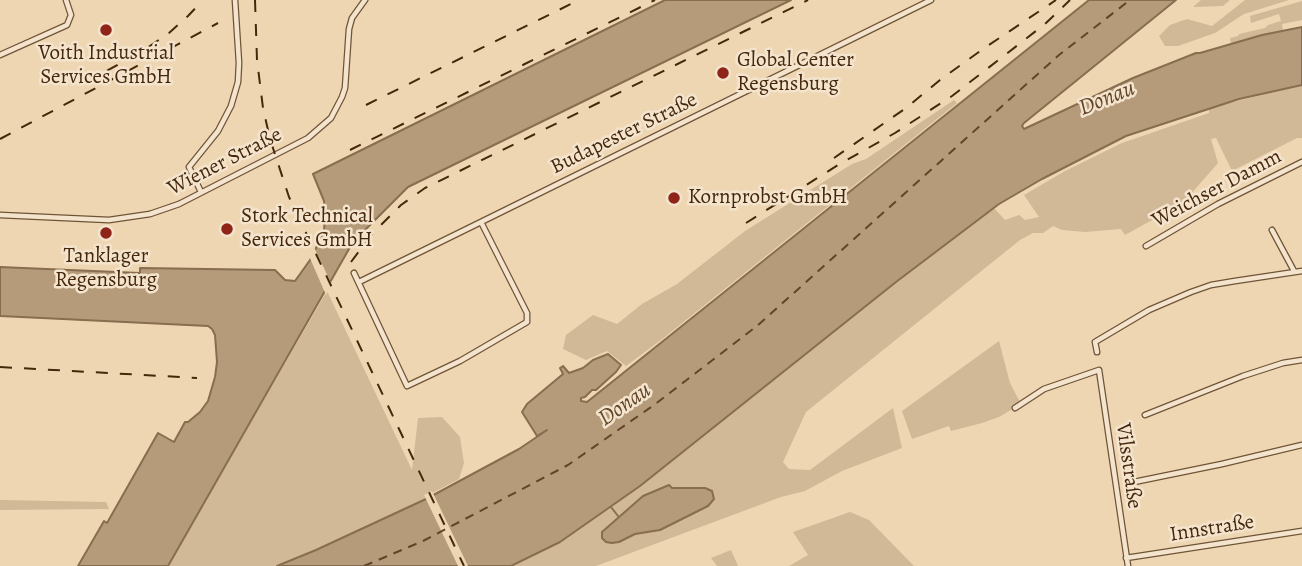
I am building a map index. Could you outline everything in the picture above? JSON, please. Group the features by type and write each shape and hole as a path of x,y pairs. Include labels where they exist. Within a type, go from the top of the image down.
{"street":[{"path":"0,55 67,24 71,15 66,0"},
{"path":"201,192 189,167 218,131 231,106 238,82 235,0"},
{"name":"Wiener Straße","path":"0,215 97,220 123,219 163,210 308,138 331,118 342,97 349,29 352,18 365,0"},
{"name":"Budapester Straße","path":"359,282 931,0"},
{"name":"Weichser Damm","path":"1146,246 1218,204 1302,162"},
{"path":"354,273 407,386 527,322 527,313 481,222"},
{"path":"1272,230 1294,271"},
{"path":"1097,352 1095,342 1175,298 1212,285 1302,271"},
{"path":"1144,415 1241,376 1302,360"},
{"name":"Vilsstraße","path":"1015,408 1044,388 1099,370 1128,566"},
{"path":"1133,482 1302,445"},
{"name":"Innstraße","path":"1126,558 1302,531"}],"shaded area":[{"path":"1201,0 1230,0 1223,6 1193,7"},
{"path":"1245,0 1289,0 1244,14 1215,33 1178,46 1165,46 1159,36 1170,25 1187,19 1212,26"},
{"path":"1302,1 1302,20 1282,24 1283,30 1231,44 1230,38 1281,21 1279,14 1251,23 1250,16"},
{"path":"1302,85 1302,138 1297,138 1232,171 1216,138 1211,139 1218,163 1183,203 1125,235 1121,229 1085,232 1062,230 1053,226 1043,233 1033,233 1020,240 806,412 783,462 789,469 810,470 893,408 902,448 842,471 805,491 781,497 596,566 511,566 560,542 640,486 896,282 994,208 1005,220 1019,215 1025,220 1039,217 1024,195 1122,143 1209,113 1209,108","holes":["672,488 705,488 660,530 635,534 619,542"]},
{"path":"954,100 957,103 626,366 607,351 586,360 563,349 566,335 593,315 617,324 642,304 677,284 745,231 852,164 866,159"},
{"path":"327,291 412,470 418,418 442,417 460,437 464,463 459,479 425,497 426,499 277,566 168,566"},
{"path":"999,341 1010,383 1021,404 982,423 951,431 949,426 912,439 902,411"},
{"path":"0,500 106,502 109,509 0,510"},
{"path":"850,512 869,520 914,566 789,566 808,555 793,532"},
{"path":"731,550 738,566 717,566 711,558"}],"water":[{"path":"665,0 791,0 408,187 353,242 168,566 78,566 104,521 107,523 158,433 174,442 185,422 200,412 208,401 217,362 215,335 208,326 0,316 0,267 140,273 140,268 275,270 285,280 295,281 310,260 324,232 324,201 313,174"},
{"name":"Donau","path":"1089,0 1176,0 1024,123 1024,129 1133,78 1196,53 1302,27 1302,85 1239,99 1126,136 999,204 896,282 640,486 560,542 511,566 277,566 426,499 519,449 547,430 537,436 522,412 527,404 563,374 560,368 563,366 569,373 608,354 621,365 596,390 581,398 581,401 587,402"},
{"path":"669,485 672,488 705,488 712,491 714,499 708,506 660,530 635,534 612,543 602,538 602,532 643,496"}],"pier":[{"path":"314,247 332,285 326,295 309,256"},
{"path":"432,491 468,566 458,566 424,495"}],"waterway":[{"path":"611,507 618,516"}],"ferry route":[{"path":"364,566 423,541 568,465 654,405 757,326 1059,55 1130,0"}],"railway":[{"path":"86,82 141,52 169,33 203,0"},
{"path":"255,0 257,60 263,108 289,197 464,566"},
{"path":"366,105 579,0"},
{"path":"350,150 655,0"},
{"path":"351,262 372,234 401,205 425,188 808,0"},
{"path":"834,158 906,108 983,49 1056,0"},
{"path":"746,223 952,96 1045,24 1070,0"},
{"path":"0,139 218,23"},
{"path":"0,367 197,378"}],"place":[{"name":"Voith Industrial Services GmbH","path":"106,30"},
{"name":"Global Center Regensburg","path":"723,73"},
{"name":"Kornprobst GmbH","path":"674,198"},
{"name":"Stork Technical Services GmbH","path":"227,229"},
{"name":"Tanklager Regensburg","path":"106,233"}]}
